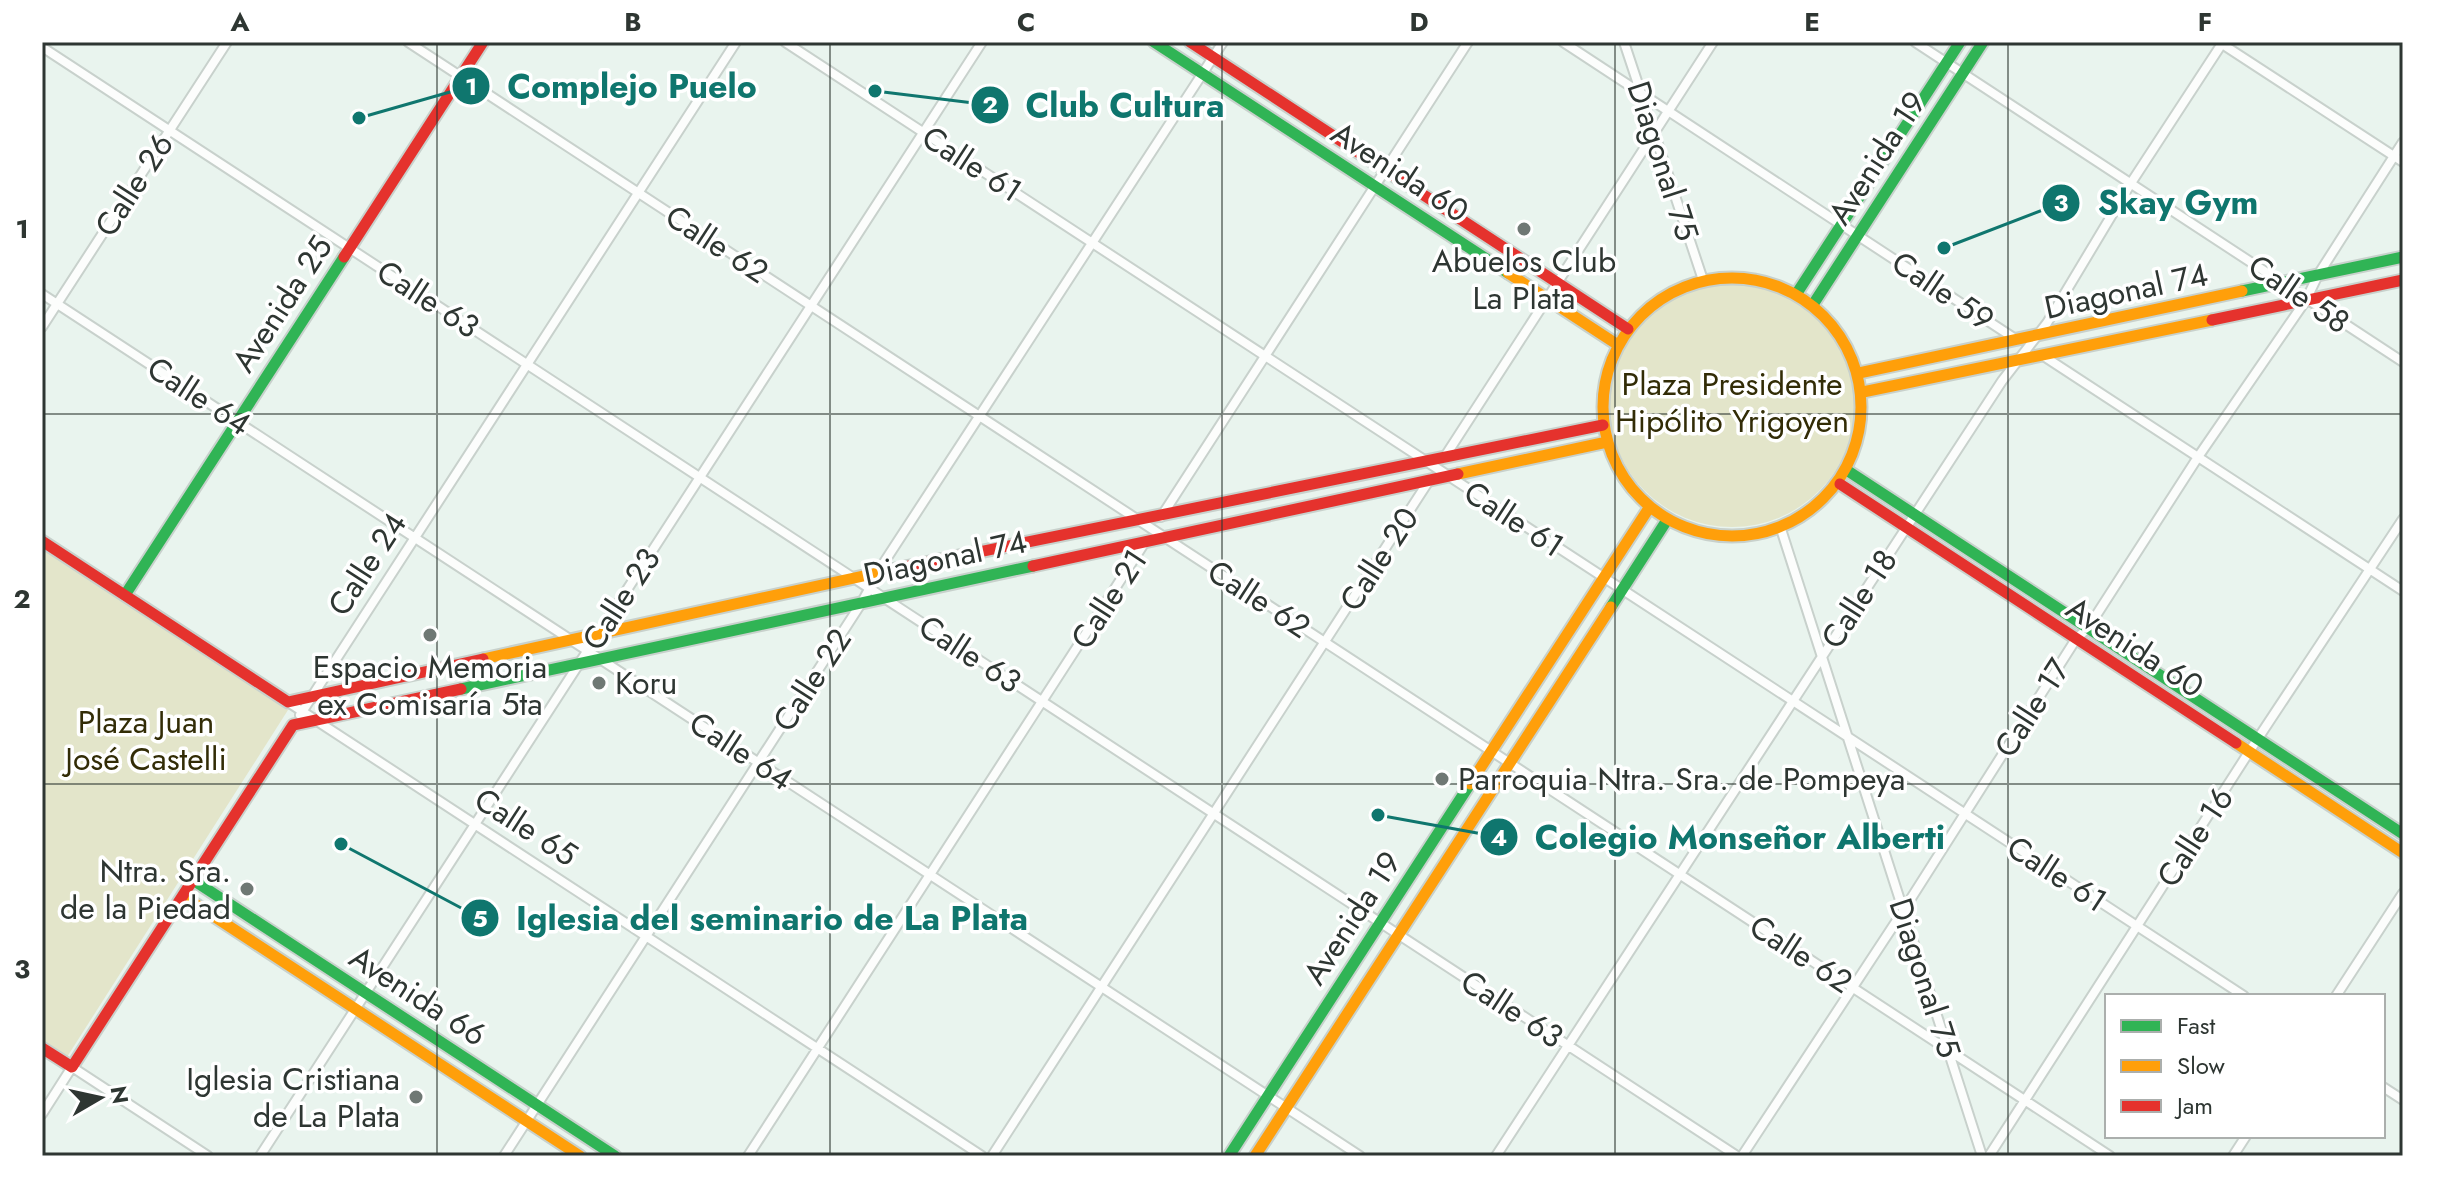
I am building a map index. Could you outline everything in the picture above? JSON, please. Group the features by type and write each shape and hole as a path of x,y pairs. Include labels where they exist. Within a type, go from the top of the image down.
{"main road":[{"name":"Avenida 25","path":"125,595 483,42"},
{"name":"Avenida 60","path":"1154,42 1618,345"},
{"name":"Avenida 60","path":"1190,42 1628,329"},
{"name":"Avenida 19","path":"1797,293 1960,42"},
{"name":"Avenida 19","path":"1814,303 1983,42"},
{"name":"Diagonal 74","path":"1859,373 2023,344 2036,336 2403,257"},
{"path":"1703,280 1749,280 1797,293 1814,303 1859,373 1863,392 1859,431 1848,471 1824,501 1803,516 1780,526 1745,533 1708,532 1667,520 1649,508 1627,485 1607,442 1603,425 1604,383 1618,345 1628,329 1661,298 1703,280"},
{"name":"Diagonal 74","path":"1863,392 2403,280"},
{"name":"Diagonal 74","path":"288,702 877,574 1603,425"},
{"name":"Diagonal 74","path":"293,725 1607,442"},
{"name":"Avenida 60","path":"1848,471 2403,834"},
{"name":"Avenida 60","path":"1840,484 2403,853"},
{"name":"Avenida 19","path":"1229,1156 1649,508"},
{"name":"Avenida 19","path":"1255,1156 1667,520"},
{"name":"Calle 65","path":"42,541 288,702"},
{"name":"Calle 24","path":"72,1067 293,725"},
{"name":"Avenida 66","path":"193,880 615,1156"},
{"name":"Avenida 66","path":"183,896 580,1156"},
{"path":"42,1048 72,1067"}],"street":[{"name":"Calle 26","path":"42,327 227,42"},
{"name":"Calle 62","path":"408,42 2110,1156"},
{"name":"Calle 24","path":"293,725 736,42"},
{"name":"Calle 61","path":"785,42 2241,994"},
{"name":"Calle 23","path":"260,1156 982,42"},
{"name":"Calle 22","path":"504,1156 1223,42"},
{"name":"Calle 21","path":"748,1156 1468,42"},
{"name":"Calle 59","path":"1563,42 2403,591"},
{"name":"Diagonal 75","path":"1624,42 1703,280"},
{"name":"Calle 20","path":"992,1156 1713,42"},
{"name":"Calle 58","path":"1915,42 2403,362"},
{"path":"2036,336 2221,42 2403,162"},
{"name":"Calle 63","path":"42,47 1739,1156"},
{"name":"Calle 17","path":"1739,1156 1903,911 2076,639 2088,628 2198,457 2306,300 2318,275 2403,142"},
{"name":"Calle 64","path":"42,294 1360,1156"},
{"name":"Calle 18","path":"1496,1156 1914,514 2018,360 2023,344"},
{"name":"Calle 16","path":"1989,1156 2403,519"},
{"name":"Diagonal 75","path":"1780,526 1982,1156"},
{"name":"Calle 65","path":"288,702 982,1156"},
{"path":"2337,994 2403,893"},
{"name":"Calle 24","path":"42,1114 72,1067"},
{"path":"72,1067 208,1156"},
{"path":"2385,1088 2403,1100"},
{"path":"2233,1156 2245,1138"}],"green space":[{"name":"Plaza Presidente Hipólito Yrigoyen","path":"1732,281 1756,283 1779,290 1819,317 1846,357 1853,380 1853,428 1846,451 1819,491 1779,518 1756,525 1732,527 1708,525 1685,518 1645,491 1618,451 1611,428 1609,404 1611,380 1618,357 1645,317 1685,290 1708,283"},
{"name":"Plaza Juan José Castelli","path":"42,549 288,710 67,1057 42,1041"}],"traffic: fast":[{"path":"1154,42 1508,273"},
{"path":"1797,293 1960,42"},
{"path":"1814,303 1983,42"},
{"path":"125,595 344,257"},
{"path":"2242,291 2403,257"},
{"path":"1848,471 2403,834"},
{"path":"1611,607 1667,520"},
{"path":"461,689 1033,566"},
{"path":"1229,1156 1470,784"},
{"path":"193,880 615,1156"}],"traffic: slow":[{"path":"1508,273 1618,345"},
{"path":"1732,278 1757,281 1793,293 1814,307 1832,325 1851,358 1861,407 1858,432 1846,468 1832,489 1814,507 1781,526 1732,536 1707,533 1671,521 1650,507 1632,489 1613,456 1603,407 1606,382 1618,346 1632,325 1650,307 1683,288 1732,278"},
{"path":"1859,373 2242,291"},
{"path":"1863,392 2212,320"},
{"path":"1458,474 1607,442"},
{"path":"1470,784 1649,508"},
{"path":"483,659 900,568"},
{"path":"1255,1156 1611,607"},
{"path":"2236,743 2403,853"},
{"path":"183,896 580,1156"}],"traffic: jam":[{"path":"344,257 483,42"},
{"path":"1190,42 1628,329"},
{"path":"2212,320 2403,280"},
{"path":"900,568 1603,425"},
{"path":"1033,566 1458,474"},
{"path":"1840,484 2236,743"},
{"path":"42,541 288,702 483,659"},
{"path":"42,1048 72,1067 293,725 461,689"}],"place":[{"name":"Club Cultura","path":"875,91"},
{"name":"Complejo Puelo","path":"359,118"},
{"name":"Abuelos Club La Plata","path":"1524,229"},
{"name":"Skay Gym","path":"1944,248"},
{"name":"Espacio Memoria ex Comisaría 5ta","path":"430,635"},
{"name":"Koru","path":"599,683"},
{"name":"Parroquia Ntra. Sra. de Pompeya","path":"1442,779"},
{"name":"Colegio Monseñor Alberti","path":"1378,815"},
{"name":"Iglesia del seminario de La Plata","path":"341,844"},
{"name":"Ntra. Sra. de la Piedad","path":"247,889"},
{"name":"Iglesia Cristiana de La Plata","path":"416,1097"}]}
